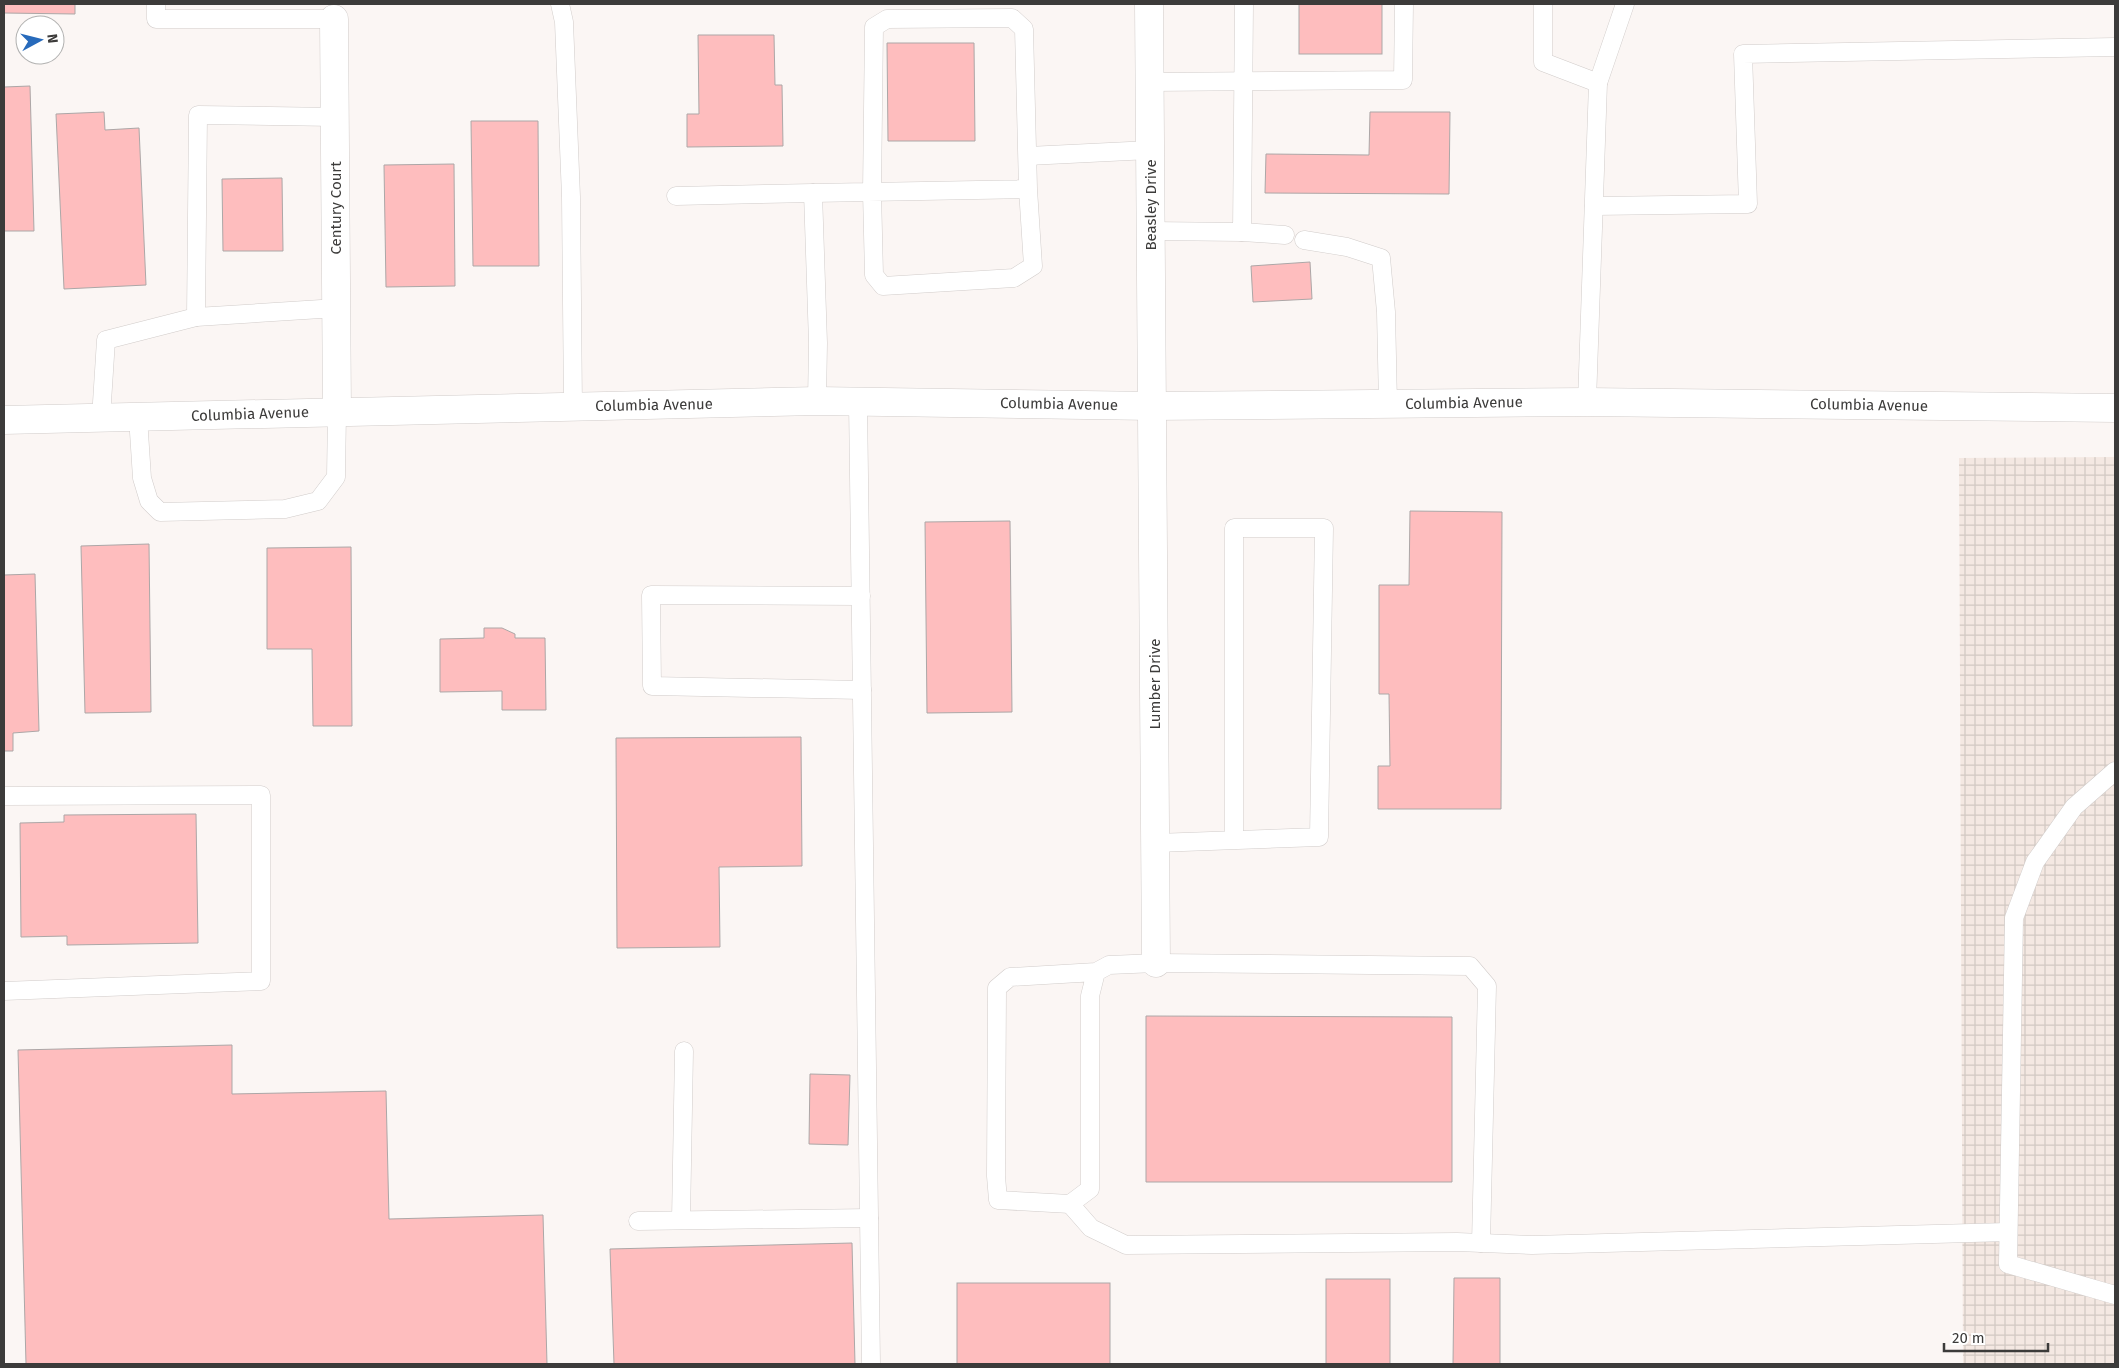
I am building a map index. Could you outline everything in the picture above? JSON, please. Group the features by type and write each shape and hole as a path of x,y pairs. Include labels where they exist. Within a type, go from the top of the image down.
{"main road":[{"name":"Beasley Drive","path":"1149,4 1152,406"},
{"name":"Century Court","path":"334,11 337,412"},
{"name":"Columbia Avenue","path":"4,420 817,401 1152,406 1587,402 2115,408"},
{"name":"Lumber Drive","path":"1152,406 1156,963"}],"lane":[{"path":"156,4 156,19 334,11"},
{"path":"560,4 564,22 572,197 573,407"},
{"path":"1242,232 1244,4"},
{"path":"1150,82 1403,80 1404,4"},
{"path":"1542,4 1543,62 1598,83"},
{"path":"1587,402 1598,83 1625,4"},
{"path":"1012,18 1024,29 1028,189 1033,266 1014,278 883,286 874,275 872,192 874,27 887,19 1012,18"},
{"path":"1594,206 1748,204 1743,54 2115,47"},
{"path":"196,317 198,115 335,116"},
{"path":"1028,156 1150,150"},
{"path":"676,196 1028,189"},
{"path":"813,193 818,343 817,401"},
{"path":"1151,231 1242,232 1284,235"},
{"path":"1304,240 1347,247 1382,258 1386,312 1388,404"},
{"path":"102,418 106,340 196,317 337,308"},
{"path":"858,402 871,1364"},
{"path":"138,417 142,478 149,501 160,512 285,509 318,501 336,477 337,412"},
{"path":"1156,842 1319,838 1324,528 1234,528 1234,840"},
{"path":"861,596 651,595 652,686 862,690"},
{"path":"2115,771 2074,807 2035,862 2014,918 2008,1232 2008,1264 2115,1294"},
{"path":"4,796 262,795 261,981 4,991"},
{"path":"1096,972 1090,996 1090,1189 1070,1204 998,1200 996,1176 997,988 1010,978 1096,972 1108,965 1156,963 1470,966 1487,986 1481,1243"},
{"path":"682,1220 684,1051"},
{"path":"1070,1204 1091,1228 1126,1245 1481,1243 1532,1245 2008,1232"},
{"path":"638,1221 869,1218"}],"shaded area":[{"path":"2115,457 2115,1364 1963,1364 1959,458"}],"building":[{"path":"4,4 75,4 75,14 4,13"},
{"path":"1299,4 1382,4 1382,54 1299,54"},
{"path":"698,35 774,35 775,85 782,85 783,146 687,147 687,114 699,114"},
{"path":"887,43 974,43 975,141 888,141"},
{"path":"30,86 34,231 4,231 4,87"},
{"path":"104,112 105,130 139,128 146,285 64,289 56,114"},
{"path":"1370,112 1450,112 1449,194 1265,193 1266,154 1369,155"},
{"path":"471,121 538,121 539,266 473,266"},
{"path":"454,164 455,286 386,287 384,165"},
{"path":"282,178 283,251 223,251 222,179"},
{"path":"1310,262 1312,299 1253,302 1251,266"},
{"path":"1410,511 1502,512 1501,809 1378,809 1378,766 1390,766 1389,694 1379,694 1379,585 1409,585"},
{"path":"1010,521 1012,712 927,713 925,522"},
{"path":"149,544 151,712 85,713 81,546"},
{"path":"351,547 352,726 313,726 312,649 267,649 267,548"},
{"path":"35,574 39,731 13,733 13,751 4,751 4,575"},
{"path":"484,628 502,628 515,634 515,638 545,638 546,710 502,710 502,691 440,692 440,639 484,638"},
{"path":"801,737 802,866 719,867 720,947 617,948 616,738"},
{"path":"196,814 198,943 67,945 67,936 21,937 20,823 64,822 64,815"},
{"path":"1146,1016 1452,1017 1452,1182 1146,1182"},
{"path":"232,1045 232,1094 386,1091 389,1219 543,1215 547,1364 26,1364 18,1050"},
{"path":"810,1074 850,1075 848,1145 809,1144"},
{"path":"852,1243 855,1364 614,1364 610,1249"},
{"path":"1454,1278 1500,1278 1500,1364 1453,1364"},
{"path":"1326,1279 1390,1279 1390,1364 1326,1364"},
{"path":"957,1283 1110,1283 1110,1364 957,1364"}]}
